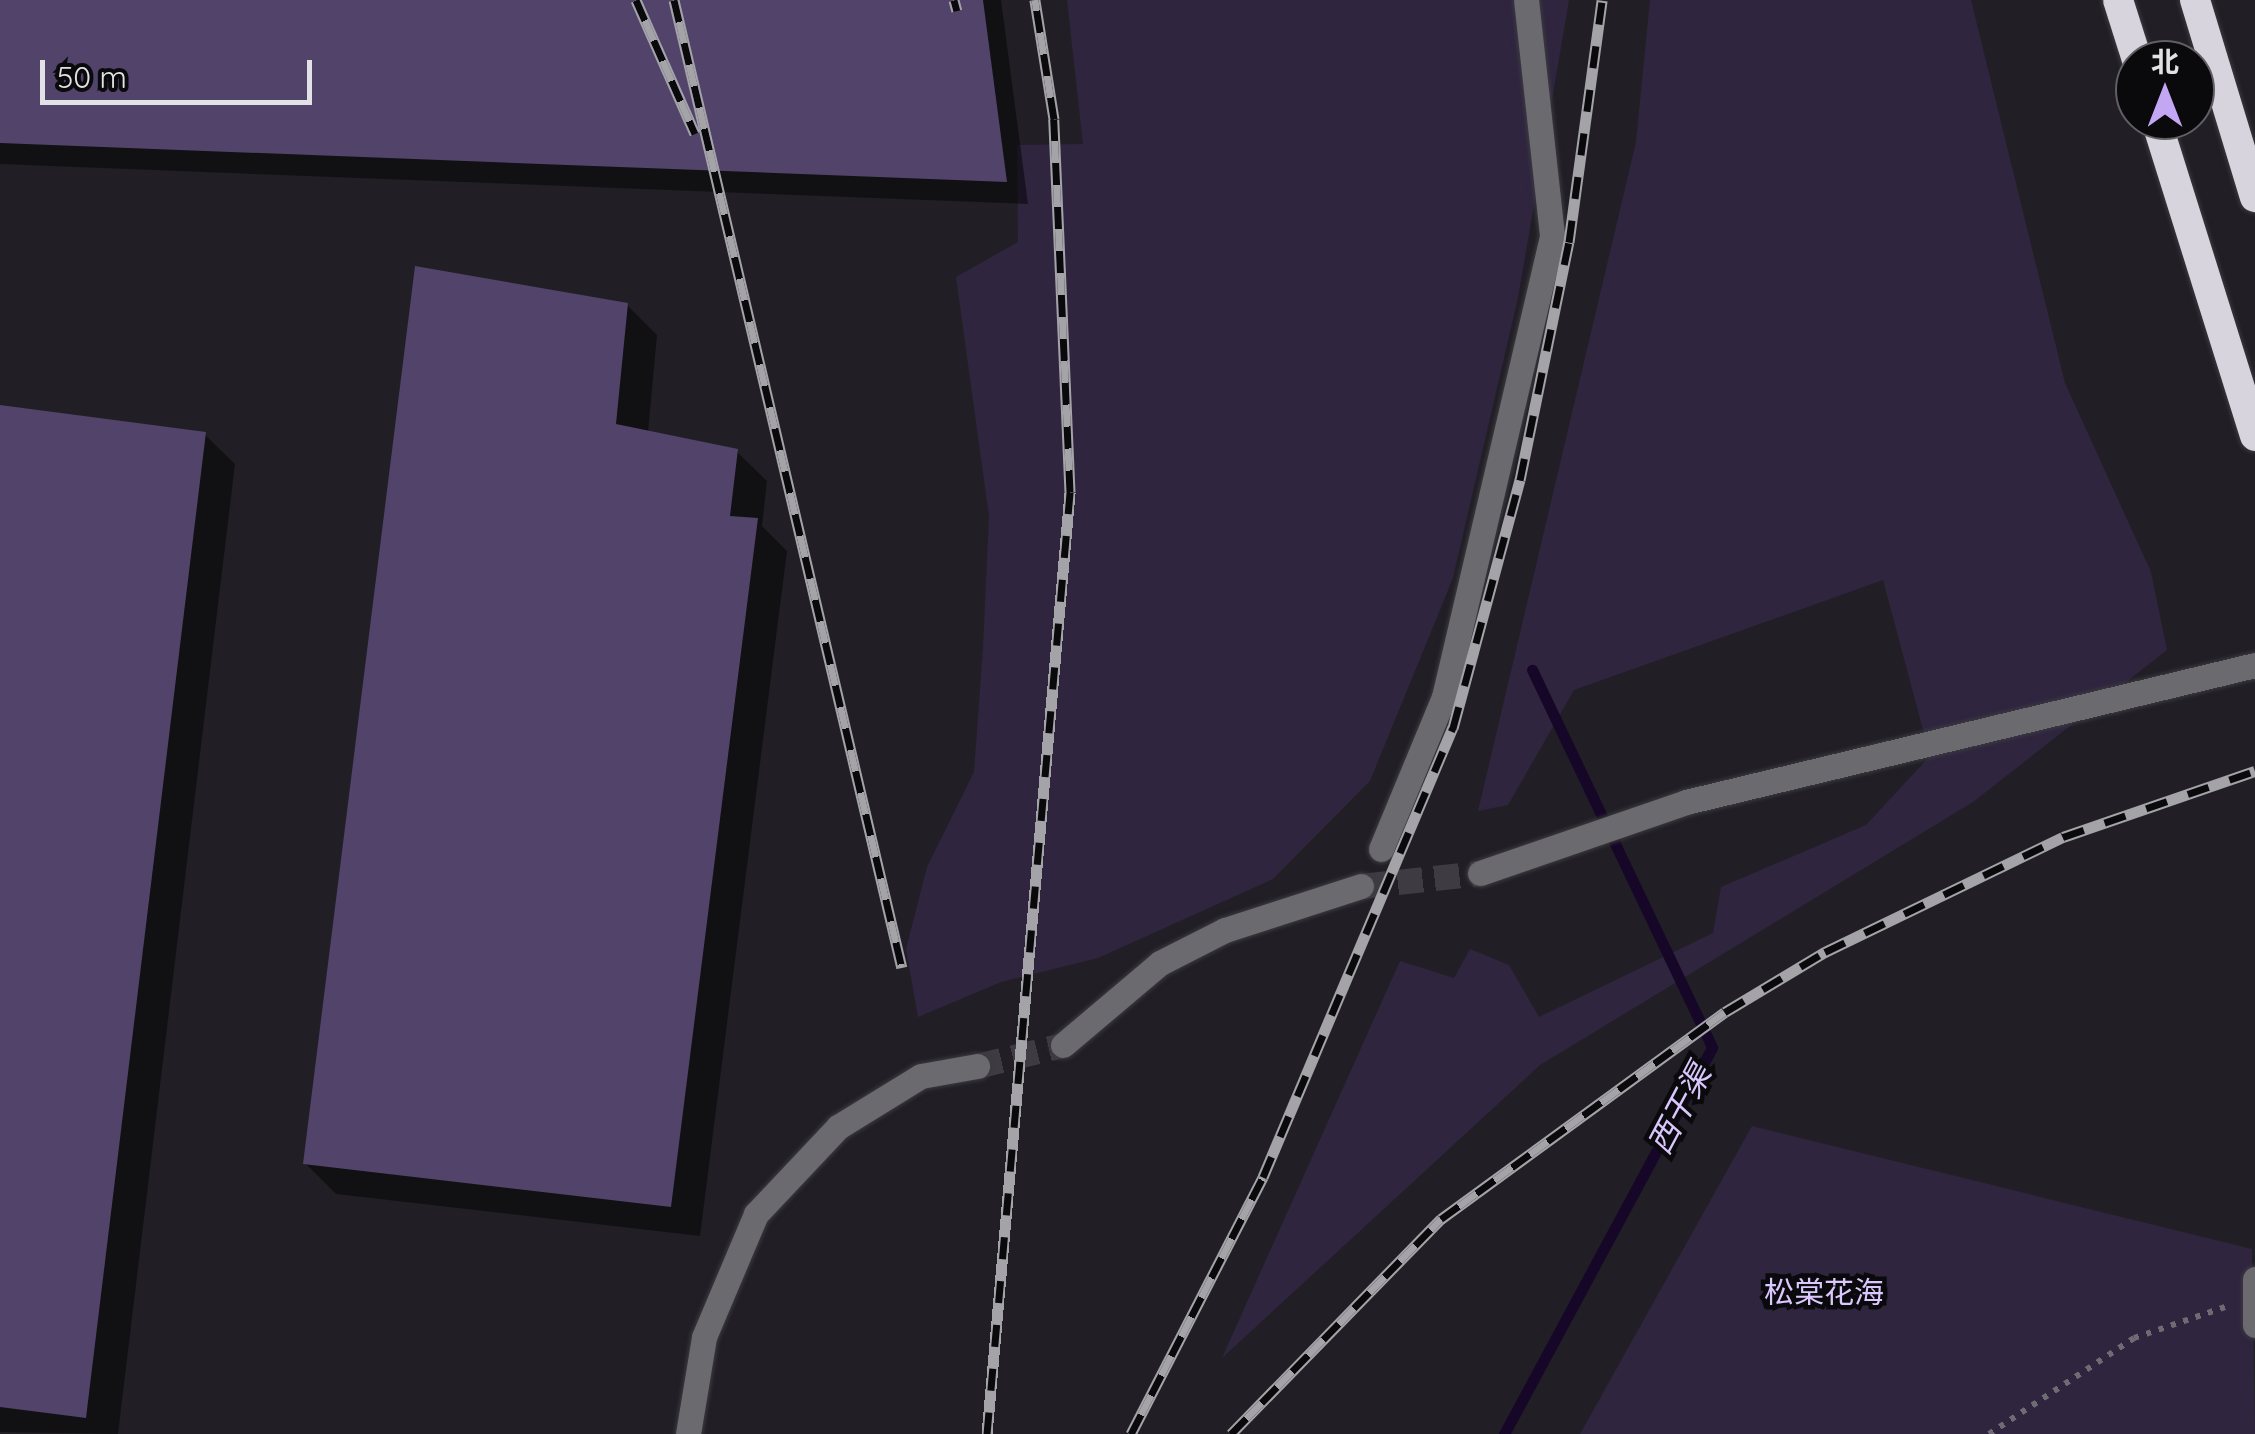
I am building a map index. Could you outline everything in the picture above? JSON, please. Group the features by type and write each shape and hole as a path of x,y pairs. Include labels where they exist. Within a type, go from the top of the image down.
{"highway":[{"path":"2118,0 2131,40"},
{"path":"2195,0 2255,197"},
{"path":"2162,140 2255,436"}],"street":[{"path":"1381,849 1444,697 1552,235 1526,0"},
{"path":"1480,873 1686,802 2255,665"},
{"path":"1063,1045 1160,964 1225,930 1361,886"},
{"path":"688,1434 704,1337 756,1214 838,1127 921,1076 978,1066"}],"path":[{"path":"1989,1434 2134,1338 2253,1301"}],"green space":[{"path":"1067,0 1569,0 1518,298 1453,578 1370,781 1273,879 1098,958 1001,982 918,1017 906,949 927,867 974,772 983,648 989,516 956,277 1018,242 1017,145 1083,144"},
{"path":"1650,0 1971,0 2065,383 2151,572 2167,650 1973,802 1540,1065 1222,1358 1400,961 1454,978 1470,949 1509,965 1539,1017 1713,933 1721,887 1866,825 1930,756 1883,580 1574,690 1508,805 1478,811 1636,142"},
{"name":"松棠花海","path":"1752,1126 2252,1249 2255,1434 1580,1434"}],"building":[{"path":"0,0 983,0 1007,182 0,143"},
{"path":"415,266 628,303 616,424 738,449 730,516 758,518 671,1207 303,1164"},
{"path":"0,405 206,432 86,1418 0,1407"}],"waterway":[{"name":"西干渠","path":"1504,1434 1712,1047 1532,670"}],"tunnel":[{"path":"1361,886 1480,873"},
{"path":"977,1066 1063,1045"}],"railway":[{"path":"636,0 695,134"},
{"path":"674,0 902,968"},
{"path":"954,0 957,11"},
{"path":"987,1434 1070,492 1054,119 1035,0"},
{"path":"1131,1434 1263,1177 1453,728 1520,480 1569,242 1602,0"},
{"path":"1231,1434 1441,1219 1725,1012 1825,952 2063,837 2255,771"}]}
